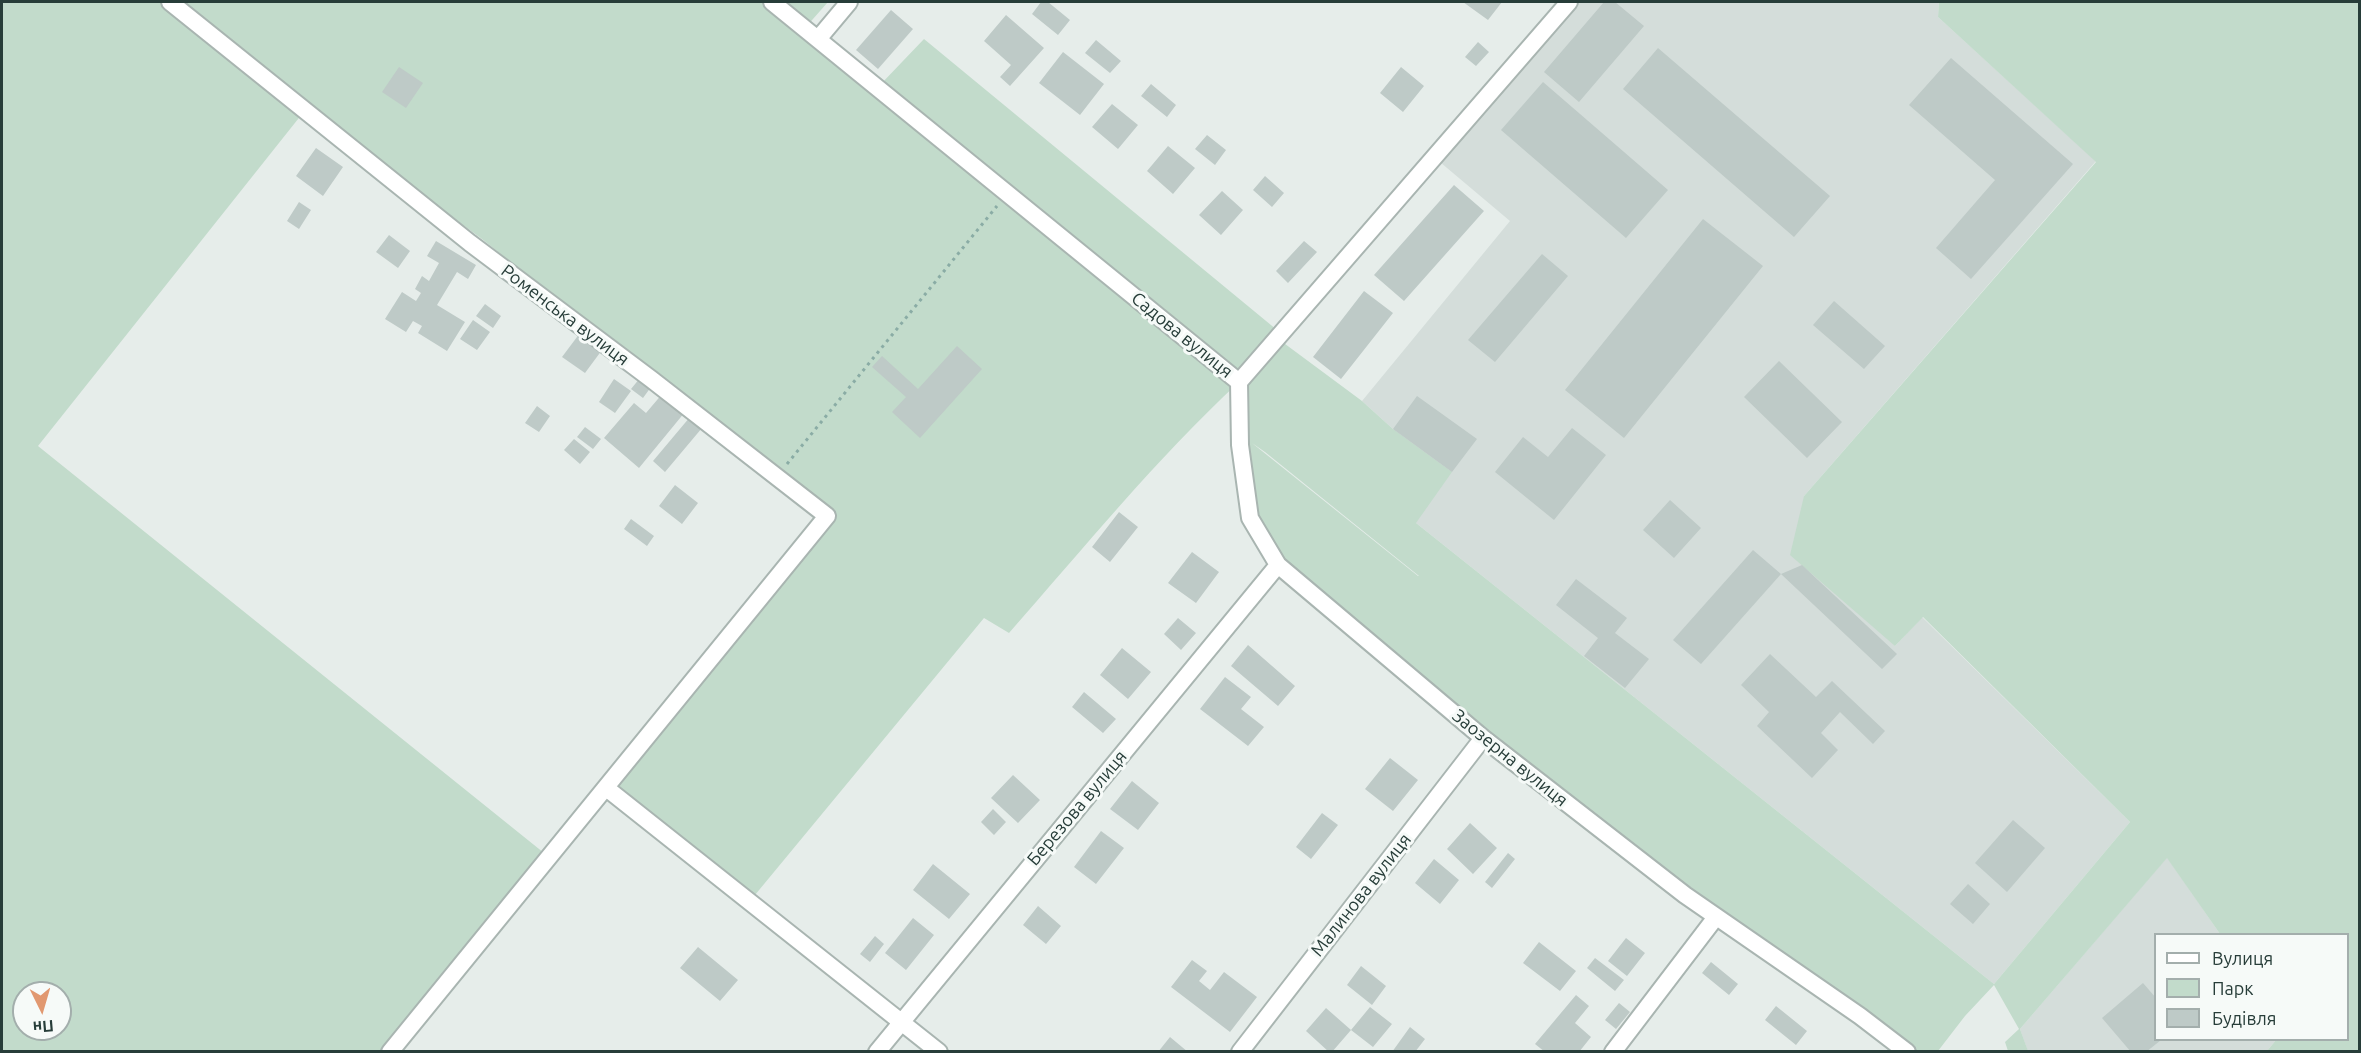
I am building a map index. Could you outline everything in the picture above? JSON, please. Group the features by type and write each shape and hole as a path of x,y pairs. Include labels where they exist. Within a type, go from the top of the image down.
{"street":[{"name":"Роменська вулиця","path":"170,2 470,243 651,379 827,516 390,1052"},
{"name":"Садова вулиця","path":"772,2 1239,382 1569,2"},
{"path":"818,39 849,2"},
{"name":"Заозерна вулиця","path":"1239,382 1240,445 1250,518 1278,565 1483,738 1716,917 1860,1016 1907,1052"},
{"name":"Березова вулиця","path":"877,1052 1278,565"},
{"name":"Малинова вулиця","path":"1240,1052 1483,738"},
{"path":"610,791 902,1020 939,1052"},
{"path":"1613,1052 1716,917"}],"path":[{"path":"777,477 1008,193"}],"shaded area":[{"path":"1569,2 1939,2 1938,17 2096,161 1804,496 1895,646 1922,617 2130,822 1994,984 1416,523 1393,429 1362,401 1510,221 1434,157"},
{"path":"2167,857 2219,933 2154,933 2154,1041 2275,1041 2267,1051 2028,1052 2020,1029"}],"green space":[{"path":"2,2 828,2 805,28 880,85 924,39 1277,330 1277,338 1452,472 1416,523 1994,984 2130,822 1923,617 1895,646 1790,555 1804,496 2096,162 1938,17 1939,2 2359,2 2359,1051 2267,1051 2275,1041 2349,1041 2349,933 2219,933 2167,858 2020,1029 2028,1051 2008,1051 2005,1042 2019,1029 1994,985 1965,1016 1938,1051 1907,1051 1716,917 1278,565 1250,518 1239,382 1208,411 1150,473 1009,633 984,618 750,901 610,791 827,516 482,239 306,109 38,446 549,857 387,1051 2,1052","holes":["1252,443 1265,452 1418,576"]}],"building":[{"path":"1041,2 1048,2 1070,20 1058,35 1032,14"},
{"path":"1463,2 1502,2 1488,20"},
{"path":"1604,2 1615,2 1644,26 1579,102 1544,72"},
{"path":"891,10 913,29 878,69 856,50"},
{"path":"1006,15 1044,48 1010,86 1000,77 1011,65 984,41"},
{"path":"1096,40 1121,61 1110,73 1085,53"},
{"path":"1478,42 1489,52 1476,66 1465,57"},
{"path":"1658,48 1830,196 1794,237 1623,89"},
{"path":"1063,52 1104,84 1080,115 1039,83"},
{"path":"1951,58 2073,164 1971,279 1936,248 1995,180 1909,105"},
{"path":"399,67 423,83 406,108 382,92"},
{"path":"1401,67 1424,86 1403,112 1380,93"},
{"path":"1543,82 1668,190 1626,238 1501,130"},
{"path":"1151,84 1176,105 1167,117 1141,96"},
{"path":"1112,104 1138,125 1118,149 1092,127"},
{"path":"1207,135 1226,150 1215,165 1195,149"},
{"path":"1168,146 1195,168 1173,194 1147,171"},
{"path":"316,148 343,167 323,196 296,176"},
{"path":"1265,176 1284,193 1272,207 1253,190"},
{"path":"1454,185 1484,211 1404,301 1374,275"},
{"path":"1222,191 1243,210 1221,235 1199,215"},
{"path":"299,202 311,210 299,229 287,221"},
{"path":"1703,219 1763,266 1624,438 1565,390"},
{"path":"389,235 410,251 398,268 376,252"},
{"path":"436,241 476,265 468,279 457,272 437,305 465,322 447,351 418,333 422,326 413,321 406,332 385,319 402,292 416,301 421,293 415,289 422,276 429,281 439,263 427,256"},
{"path":"1304,241 1317,252 1288,283 1276,271"},
{"path":"1542,254 1568,276 1495,362 1468,340"},
{"path":"1364,291 1393,313 1341,379 1313,357"},
{"path":"1834,301 1885,346 1864,369 1813,325"},
{"path":"485,304 501,316 493,328 476,316"},
{"path":"473,320 490,332 477,350 460,339"},
{"path":"580,333 602,350 585,373 562,357"},
{"path":"957,346 982,369 920,438 892,412 906,397 872,367 882,356 918,389"},
{"path":"1779,361 1842,422 1807,458 1744,397"},
{"path":"640,378 651,387 643,398 631,389"},
{"path":"614,379 631,391 615,413 599,402"},
{"path":"663,393 685,412 639,468 604,438 634,403 646,413"},
{"path":"1417,396 1477,439 1452,472 1393,429"},
{"path":"537,406 550,416 539,432 525,423"},
{"path":"690,417 702,428 665,472 653,461"},
{"path":"585,427 601,439 593,449 577,437"},
{"path":"1572,428 1606,455 1554,520 1495,472 1523,437 1548,457"},
{"path":"574,439 590,452 580,464 564,450"},
{"path":"675,485 698,503 682,524 659,506"},
{"path":"1670,500 1701,528 1674,558 1643,530"},
{"path":"1119,512 1138,527 1110,562 1092,547"},
{"path":"631,519 654,536 647,546 624,529"},
{"path":"1753,550 1781,574 1701,664 1673,640"},
{"path":"1192,552 1219,572 1196,603 1168,583"},
{"path":"1802,565 1897,654 1882,669 1781,574"},
{"path":"1576,579 1627,618 1615,633 1649,659 1625,688 1584,656 1598,638 1556,605"},
{"path":"1178,618 1196,633 1181,650 1164,634"},
{"path":"1248,645 1295,686 1278,706 1231,666"},
{"path":"1122,648 1151,672 1128,699 1100,675"},
{"path":"1770,654 1816,697 1832,681 1885,731 1873,744 1840,712 1821,733 1838,750 1812,778 1757,726 1769,712 1741,685"},
{"path":"1225,677 1251,697 1241,709 1264,727 1248,746 1200,709"},
{"path":"1084,692 1116,719 1103,733 1072,707"},
{"path":"1390,758 1418,780 1393,811 1365,789"},
{"path":"1013,775 1040,800 1018,823 991,798"},
{"path":"1132,781 1159,803 1138,830 1110,809"},
{"path":"993,809 1006,822 994,835 981,822"},
{"path":"1322,813 1338,825 1311,859 1296,847"},
{"path":"2013,820 2045,848 2007,892 1975,863"},
{"path":"1470,823 1497,848 1473,874 1447,849"},
{"path":"1101,831 1124,848 1096,884 1074,867"},
{"path":"1508,853 1515,859 1492,888 1485,882"},
{"path":"1434,859 1459,880 1440,904 1415,883"},
{"path":"933,864 970,894 949,919 913,890"},
{"path":"1968,884 1990,904 1973,924 1950,904"},
{"path":"1038,906 1061,926 1046,944 1023,925"},
{"path":"913,918 934,935 906,970 885,953"},
{"path":"875,936 884,944 870,962 860,954"},
{"path":"1626,938 1645,953 1627,976 1608,961"},
{"path":"1539,942 1576,971 1560,991 1523,963"},
{"path":"698,947 738,980 720,1001 680,968"},
{"path":"1595,958 1624,980 1615,991 1587,968"},
{"path":"1192,960 1207,971 1199,981 1210,990 1224,972 1257,997 1230,1032 1171,987"},
{"path":"1711,962 1738,984 1729,995 1702,973"},
{"path":"1361,966 1386,986 1372,1005 1347,985"},
{"path":"2143,983 2154,996 2154,1041 2160,1041 2146,1052 2131,1052 2102,1018"},
{"path":"1576,995 1589,1006 1575,1023 1591,1037 1579,1052 1545,1052 1535,1044"},
{"path":"1619,1003 1630,1012 1616,1029 1605,1020"},
{"path":"1776,1006 1807,1031 1796,1045 1765,1020"},
{"path":"1370,1007 1392,1024 1373,1047 1351,1030"},
{"path":"1326,1008 1351,1030 1332,1052 1329,1052 1306,1031"},
{"path":"1410,1027 1425,1039 1415,1052 1392,1052"},
{"path":"1170,1037 1188,1052 1158,1052"}]}
